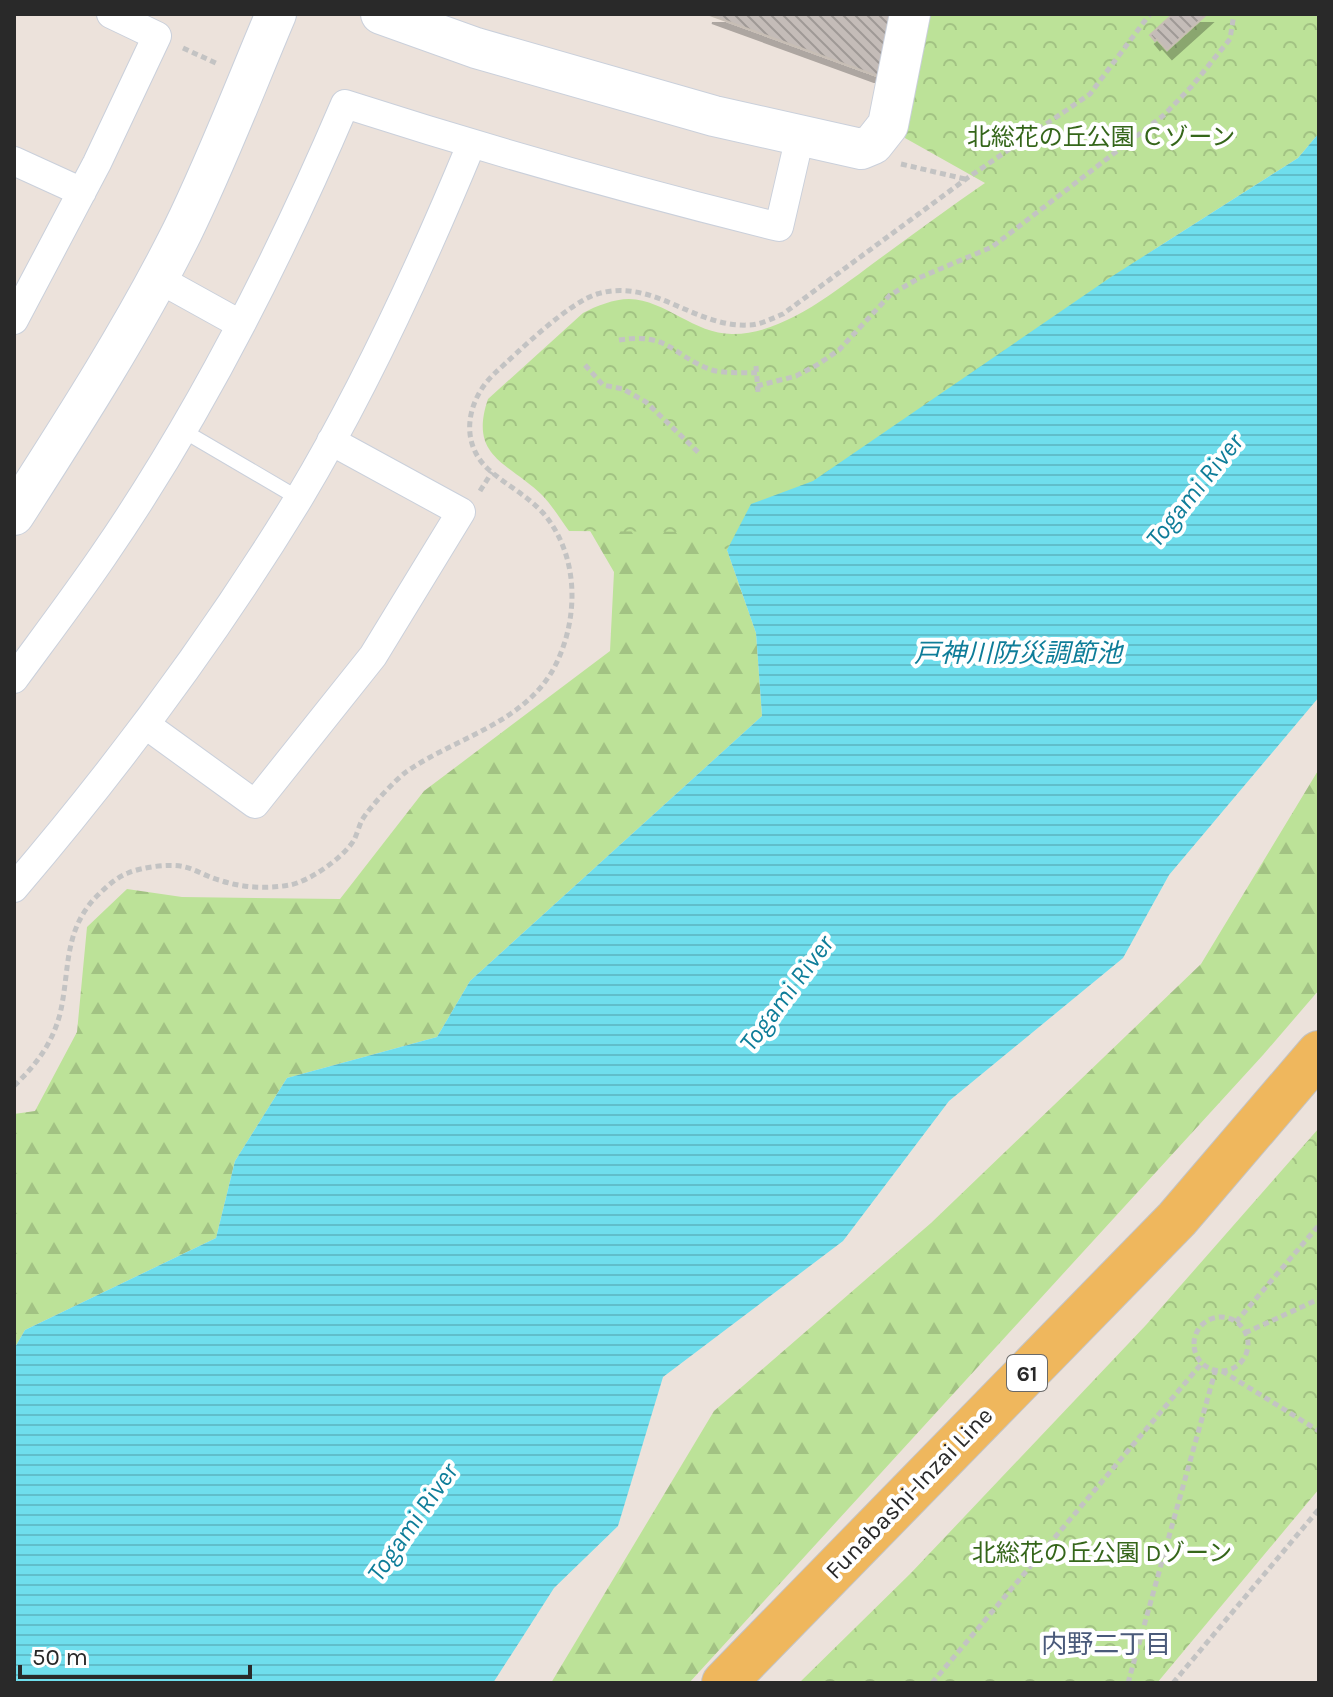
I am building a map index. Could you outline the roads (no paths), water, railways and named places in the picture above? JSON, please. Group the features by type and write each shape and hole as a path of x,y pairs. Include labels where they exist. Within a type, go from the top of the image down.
{"main road":[{"name":"Funabashi-Inzai Line","path":"724,1683 1177,1219 1319,1053"}],"street":[{"path":"14,320 82,192 157,36 111,14"},
{"path":"14,515 157,278 205,183 276,14"},
{"path":"381,14 491,52 714,116 861,149 873,144 888,125 910,14"},
{"path":"14,679 104,554 182,430 303,202 345,104 471,145 625,189 779,227 800,136"},
{"path":"14,888 146,725 216,627 298,498 331,441 415,275 471,145"},
{"path":"14,161 82,192"},
{"path":"157,278 240,324"},
{"path":"146,725 255,804 380,645 461,512 331,441"}],"lane":[{"path":"182,430 298,498"}],"water":[{"name":"戸神川防災調節池","path":"1319,133 1319,697 1169,875 1123,958 949,1101 843,1241 663,1377 618,1526 554,1588 493,1683 14,1683 14,1349 25,1330 216,1238 235,1161 287,1078 437,1037 470,981 762,716 756,633 727,550 751,504 813,481 1111,277 1298,158"}],"district":[{"name":"内野二丁目","path":"1106,1644"}],"park label":[{"name":"北総花の丘公園 Ｃゾーン","path":"1101,137"},
{"name":"北総花の丘公園 Dゾーン","path":"1102,1553"}],"water label":[{"name":"Togami River","path":"1194,490"},
{"name":"Togami River","path":"786,993"},
{"name":"Togami River","path":"412,1522"}]}
